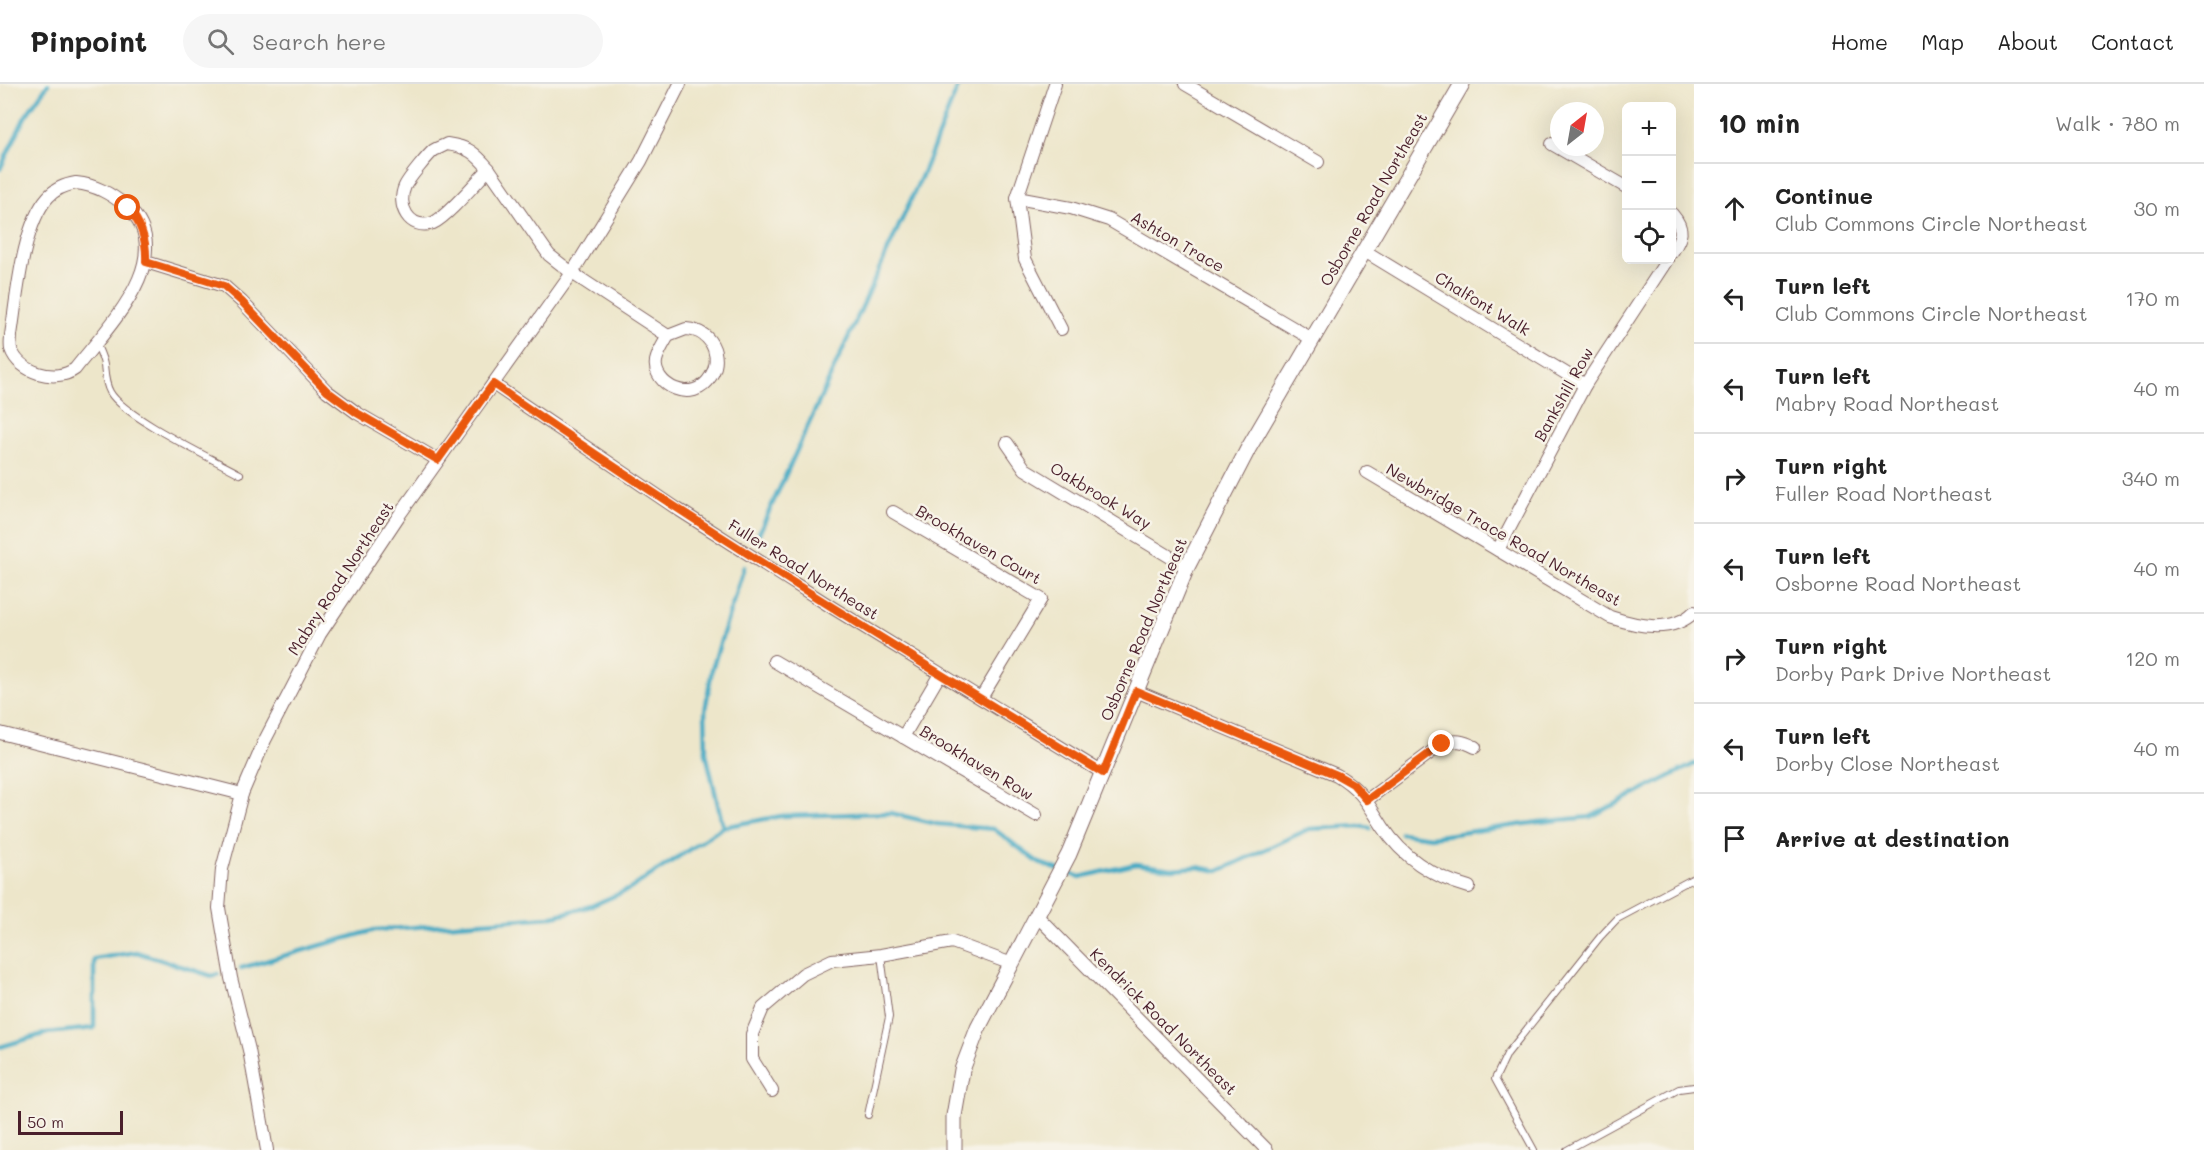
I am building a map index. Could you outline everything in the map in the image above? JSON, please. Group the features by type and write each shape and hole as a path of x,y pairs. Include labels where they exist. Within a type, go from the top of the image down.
{"street":[{"name":"Mabry Road Northeast","path":"267,1150 249,1050 231,978 219,908 222,869 242,794 265,740 320,634 438,460 572,273 641,161 680,84"},
{"path":"1055,84 1017,198 1025,259 1061,329"},
{"path":"1185,84 1318,162"},
{"name":"Osborne Road Northeast","path":"954,1150 954,1116 962,1070 978,1028 1069,854 1160,627 1187,567 1248,449 1462,84"},
{"path":"489,169 458,203 433,223 422,224 411,221 403,210 402,200 406,186 434,150 447,144 464,146 477,155 489,169 549,255 572,273 668,336"},
{"path":"1573,156 1622,185"},
{"path":"76,183 107,192 128,208 136,217 145,238 146,262 136,288 96,342 75,369 62,376 47,375 24,367 12,351 11,335 26,248 33,226 43,204 57,189 76,183"},
{"name":"Ashton Trace","path":"1017,198 1071,208 1109,220 1312,339"},
{"path":"1676,220 1680,224 1681,232 1676,244"},
{"name":"Chalfont Walk","path":"1363,250 1585,385"},
{"path":"146,262 224,286 327,391 357,413 438,460"},
{"name":"Bankshill Row","path":"1498,550 1585,385 1664,264"},
{"path":"697,330 707,337 712,345 716,355 715,369 707,382 698,390 688,392 677,390 659,376 656,362 668,336 677,331 697,330"},
{"name":"Fuller Road Northeast","path":"493,384 676,508 940,674 1103,773"},
{"name":"Oakbrook Way","path":"1007,443 1025,469 1187,567"},
{"name":"Newbridge Trace Road Northeast","path":"1367,472 1610,617 1635,625 1658,626 1675,623 1694,612"},
{"name":"Brookhaven Court","path":"893,512 1041,599 981,698"},
{"name":"Brookhaven Row","path":"774,661 1036,815"},
{"name":"Brookhaven Row","path":"903,737 940,674"},
{"path":"1136,691 1337,775 1353,784 1367,800 1383,828 1404,853 1446,880 1469,886"},
{"path":"0,733 242,794"},
{"path":"1367,800 1442,744 1463,741 1476,747"},
{"name":"Kendrick Road Northeast","path":"1038,917 1267,1150"},
{"path":"772,1091 752,1059 752,1034 763,1008 803,974 832,960 881,955 952,942 1012,964"}],"lane":[{"path":"96,342 104,363 105,379 119,404 145,422 240,474"},
{"path":"1534,1150 1495,1079 1507,1054 1600,937 1617,919 1694,878"},
{"path":"868,1115 889,1017 881,955"},
{"path":"1567,1150 1679,1089 1694,1087"}],"waterway":[{"path":"0,169 25,117 48,84"},
{"path":"756,540 923,173 959,84"},
{"path":"723,827 706,753 705,711 712,669 744,567"},
{"path":"1401,833 1431,837 1590,817 1694,764"},
{"path":"241,968 375,930 550,917 591,906 630,889 723,827 781,816 891,813 937,824 994,829 1039,863 1080,877 1136,864 1172,869 1197,867 1219,871 1309,829 1359,826 1370,828"},
{"path":"0,1047 47,1033 94,1028 94,959 136,952 212,976 218,974"}],"route":[{"path":"128,208 136,217 145,238 146,262 224,286 327,391 357,413 438,460 493,384 676,508 833,608 1103,773 1136,691 1337,775 1353,784 1367,800 1442,744"}]}
